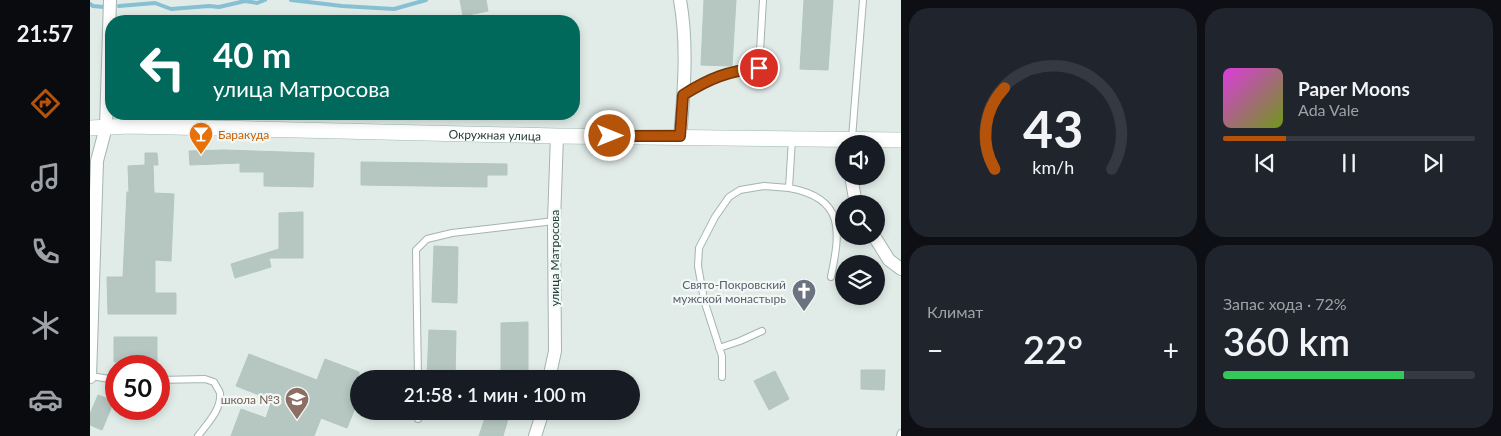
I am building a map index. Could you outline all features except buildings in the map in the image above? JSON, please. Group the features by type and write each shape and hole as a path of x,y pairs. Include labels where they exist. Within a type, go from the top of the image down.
{"main road":[{"name":"Окружная улица","path":"90,128 106,126 557,136 680,136 835,141"},
{"name":"Окружная улица","path":"885,141 901,140"}],"street":[{"path":"110,0 110,15"},
{"path":"680,0 683,18 683,95 680,136"},
{"path":"90,376 97,161 106,120"},
{"name":"улица Матросова","path":"551,370 554,351 554,221 557,136"},
{"path":"880,245 889,260 901,269"},
{"path":"535,436 540,420"}],"lane":[{"path":"683,95 704,82 736,70 759,68 763,0"},
{"path":"853,135 863,0"},
{"path":"789,188 792,139"},
{"path":"722,377 722,356 704,300 698,266 699,248 715,218 730,197 740,190 764,186 789,188 814,194 827,205 834,216 838,228 838,244 830,277"},
{"path":"418,370 416,250 426,239 452,233 554,221"},
{"path":"719,348 762,331"},
{"path":"90,376 105,378"},
{"path":"170,380 205,379 214,382 220,393 214,416 198,436"}],"waterway":[{"path":"119,6 155,3 171,9 219,7 245,1 257,3 265,0"},
{"path":"291,0 342,6 394,9 426,0"},
{"path":"90,4 104,7"}],"place":[{"name":"Баракуда","path":"201,155"},
{"name":"Свято-Покровский мужской монастырь","path":"804,312"},
{"name":"школа №3","path":"297,420"}],"route":[{"path":"610,136 680,136 683,95 704,82 736,70 759,68"}]}
